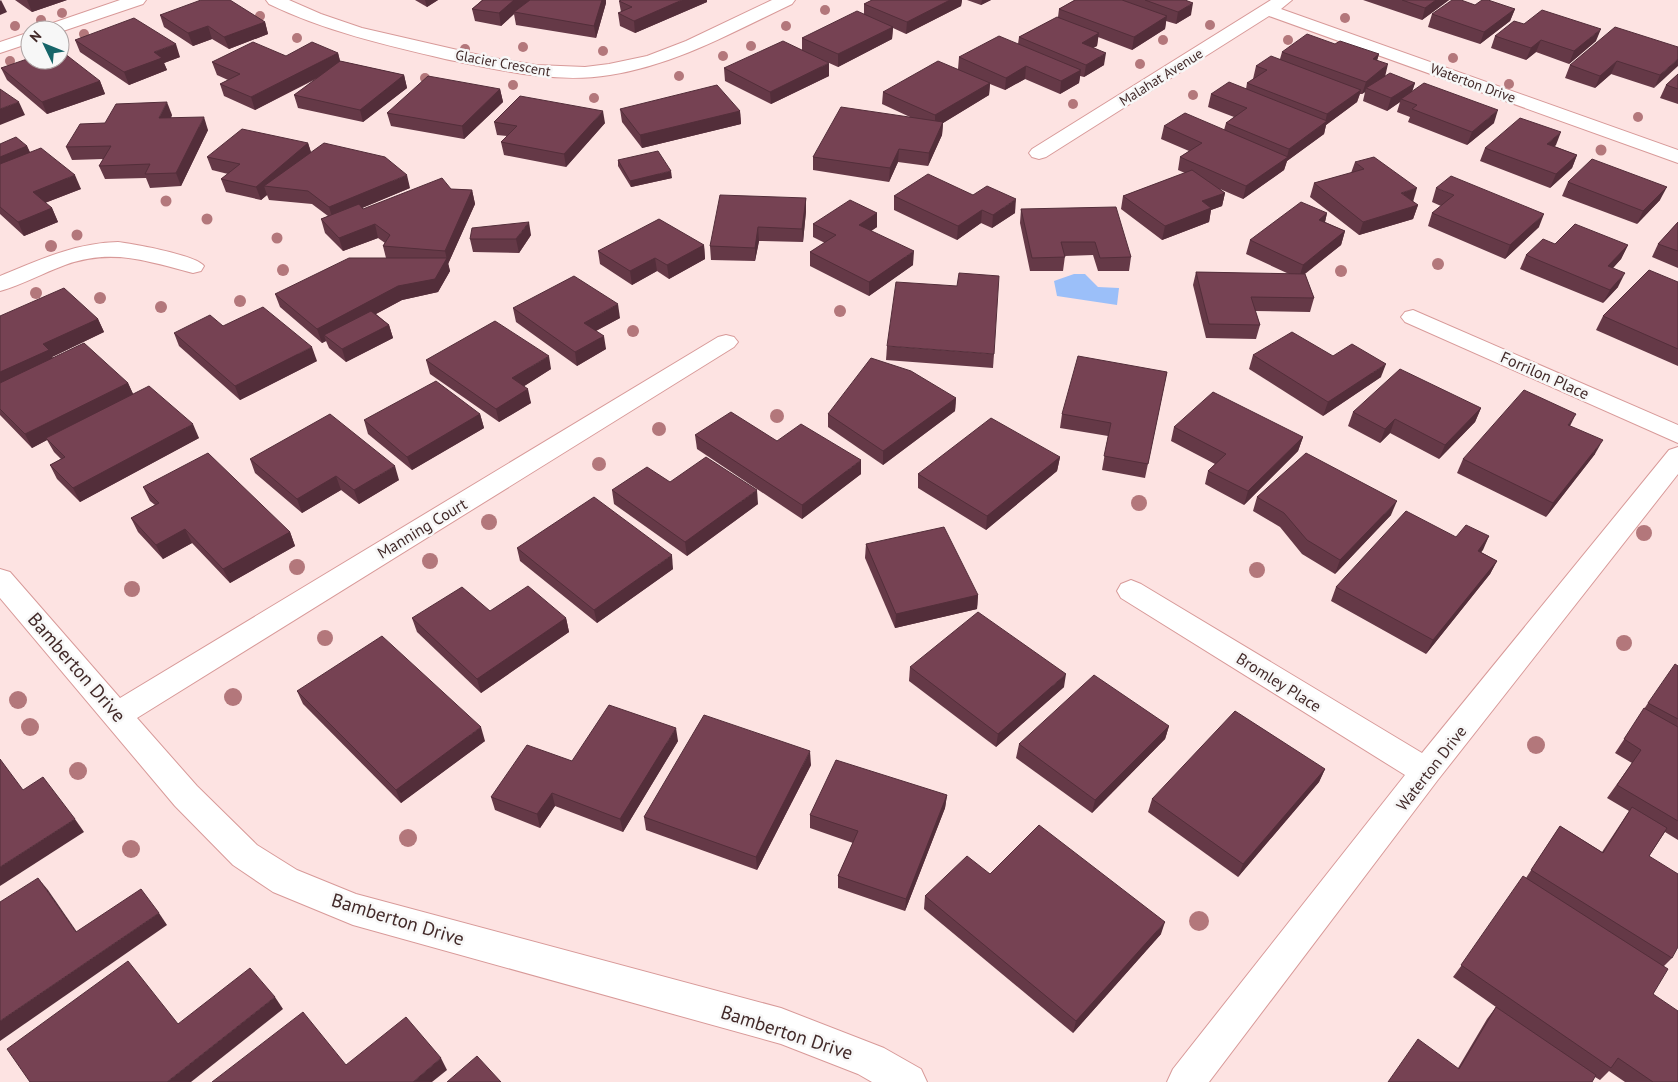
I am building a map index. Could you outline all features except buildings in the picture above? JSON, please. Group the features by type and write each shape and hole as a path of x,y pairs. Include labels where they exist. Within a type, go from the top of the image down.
{"street":[{"path":"70,23 137,0"},
{"name":"Glacier Crescent","path":"275,0 313,18 356,34 514,68 564,73 608,70 661,57 786,0"},
{"name":"Malahat Avenue","path":"1039,153 1276,5"},
{"name":"Waterton Drive","path":"1276,5 1678,157"},
{"path":"0,48 20,41"},
{"path":"0,284 51,262 87,251 116,249 136,251 193,266"},
{"name":"Forrilon Place","path":"1413,317 1678,435"},
{"name":"Manning Court","path":"118,714 726,342"},
{"name":"Waterton Drive","path":"1186,1082 1426,772 1678,456"},
{"name":"Bamberton Drive","path":"0,578 186,796 245,855 285,881 353,909 781,1026 871,1061 908,1082"},
{"name":"Bromley Place","path":"1131,591 1426,772"}],"water":[{"path":"1074,274 1085,274 1098,287 1119,288 1117,305 1057,296 1054,281"}]}
